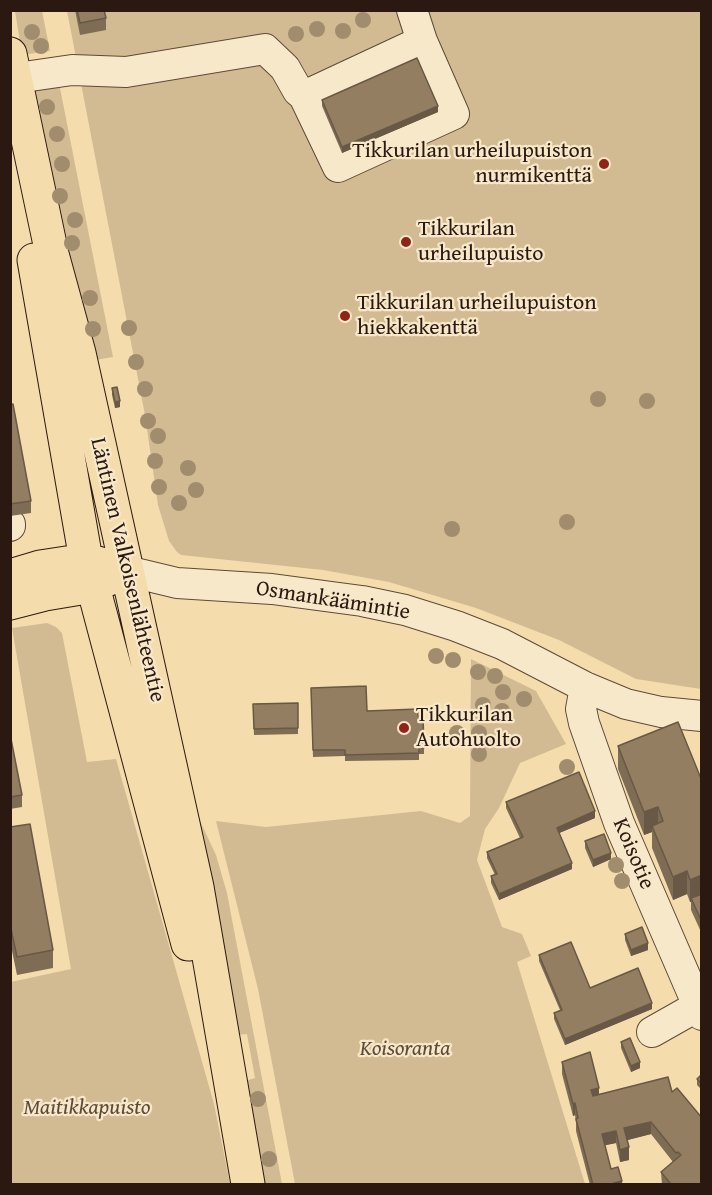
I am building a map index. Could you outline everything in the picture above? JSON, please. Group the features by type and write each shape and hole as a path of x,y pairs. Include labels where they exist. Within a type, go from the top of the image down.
{"main road":[{"name":"Läntinen Valkoisenlähteentie","path":"12,70 52,254 79,353 196,887 249,1185"},
{"name":"Läntinen Valkoisenlähteentie","path":"10,128 90,573 179,915 232,1088"},
{"path":"10,576 40,567 90,573 127,571"},
{"path":"10,603 45,594 90,573"}],"street":[{"path":"12,70 126,72 265,49 285,68 297,91 304,96 338,167 454,114 422,40 412,10"},
{"path":"304,96 422,40"},
{"name":"Osmankäämintie","path":"127,571 177,584 272,589 362,601 405,610 502,644 585,687 626,704 661,712 702,716"},
{"name":"Koisotie","path":"585,687 581,709 584,723 619,824 700,1011"},
{"path":"652,1032 700,1011"}],"green space":[{"path":"15,11 42,11 50,51 22,55"},
{"name":"Tikkurilan urheilupuisto","path":"67,11 701,11 701,689 636,679 559,640 476,608 389,582 323,570 181,555 177,552 169,541 158,505 145,415"},
{"path":"59,83 113,357 90,361 29,90"},
{"name":"Maitikkapuisto","path":"47,623 62,633 87,762 116,759 214,1104 230,1184 11,1184 11,982 71,969 12,628"},
{"name":"Koisoranta","path":"471,659 536,691 566,744 520,763 499,808 485,829 477,860 502,927 522,934 531,956 517,962 585,1184 295,1184 258,989 216,821 266,827 421,811 460,823 470,816"},
{"path":"197,821 200,821 216,855 227,893 282,1184 262,1184 245,1081 255,1078 247,1034 236,1035"}],"building":[{"path":"77,10 104,10 106,18 80,23"},
{"path":"417,58 438,106 342,147 322,100"},
{"path":"117,387 120,401 115,402 112,388"},
{"path":"13,404 31,501 10,504 10,405"},
{"path":"366,686 367,711 418,709 418,716 423,716 424,748 419,748 419,753 345,755 345,750 313,750 311,688"},
{"path":"298,703 298,728 254,729 253,704"},
{"path":"678,722 702,781 702,875 690,880 687,871 673,877 652,826 663,821 658,807 644,812 618,746"},
{"path":"10,734 22,795 10,797"},
{"path":"579,772 595,811 557,828 572,863 499,894 491,876 497,874 487,852 523,837 506,802"},
{"path":"30,824 53,950 17,957 10,924 10,827"},
{"path":"604,834 611,853 593,860 585,841"},
{"path":"702,894 702,922 691,898"},
{"path":"642,927 648,943 631,950 625,934"},
{"path":"571,942 590,988 638,968 652,1003 565,1039 554,1013 562,1010 539,955"},
{"path":"630,1038 640,1062 631,1066 621,1042"},
{"path":"590,1052 599,1088 591,1090 593,1096 668,1077 672,1092 677,1088 702,1118 702,1185 668,1185 670,1183 661,1172 681,1155 676,1153 651,1122 624,1128 629,1147 620,1150 616,1131 602,1134 611,1169 618,1167 622,1181 607,1185 593,1185 576,1119 578,1118 575,1103 573,1104 562,1062"},
{"path":"702,1074 702,1084 697,1079"}],"place":[{"name":"Tikkurilan urheilupuiston nurmikenttä","path":"604,164"},
{"name":"Tikkurilan urheilupuisto","path":"406,242"},
{"name":"Tikkurilan urheilupuiston hiekkakenttä","path":"345,316"},
{"name":"Tikkurilan Autohuolto","path":"404,728"}]}
